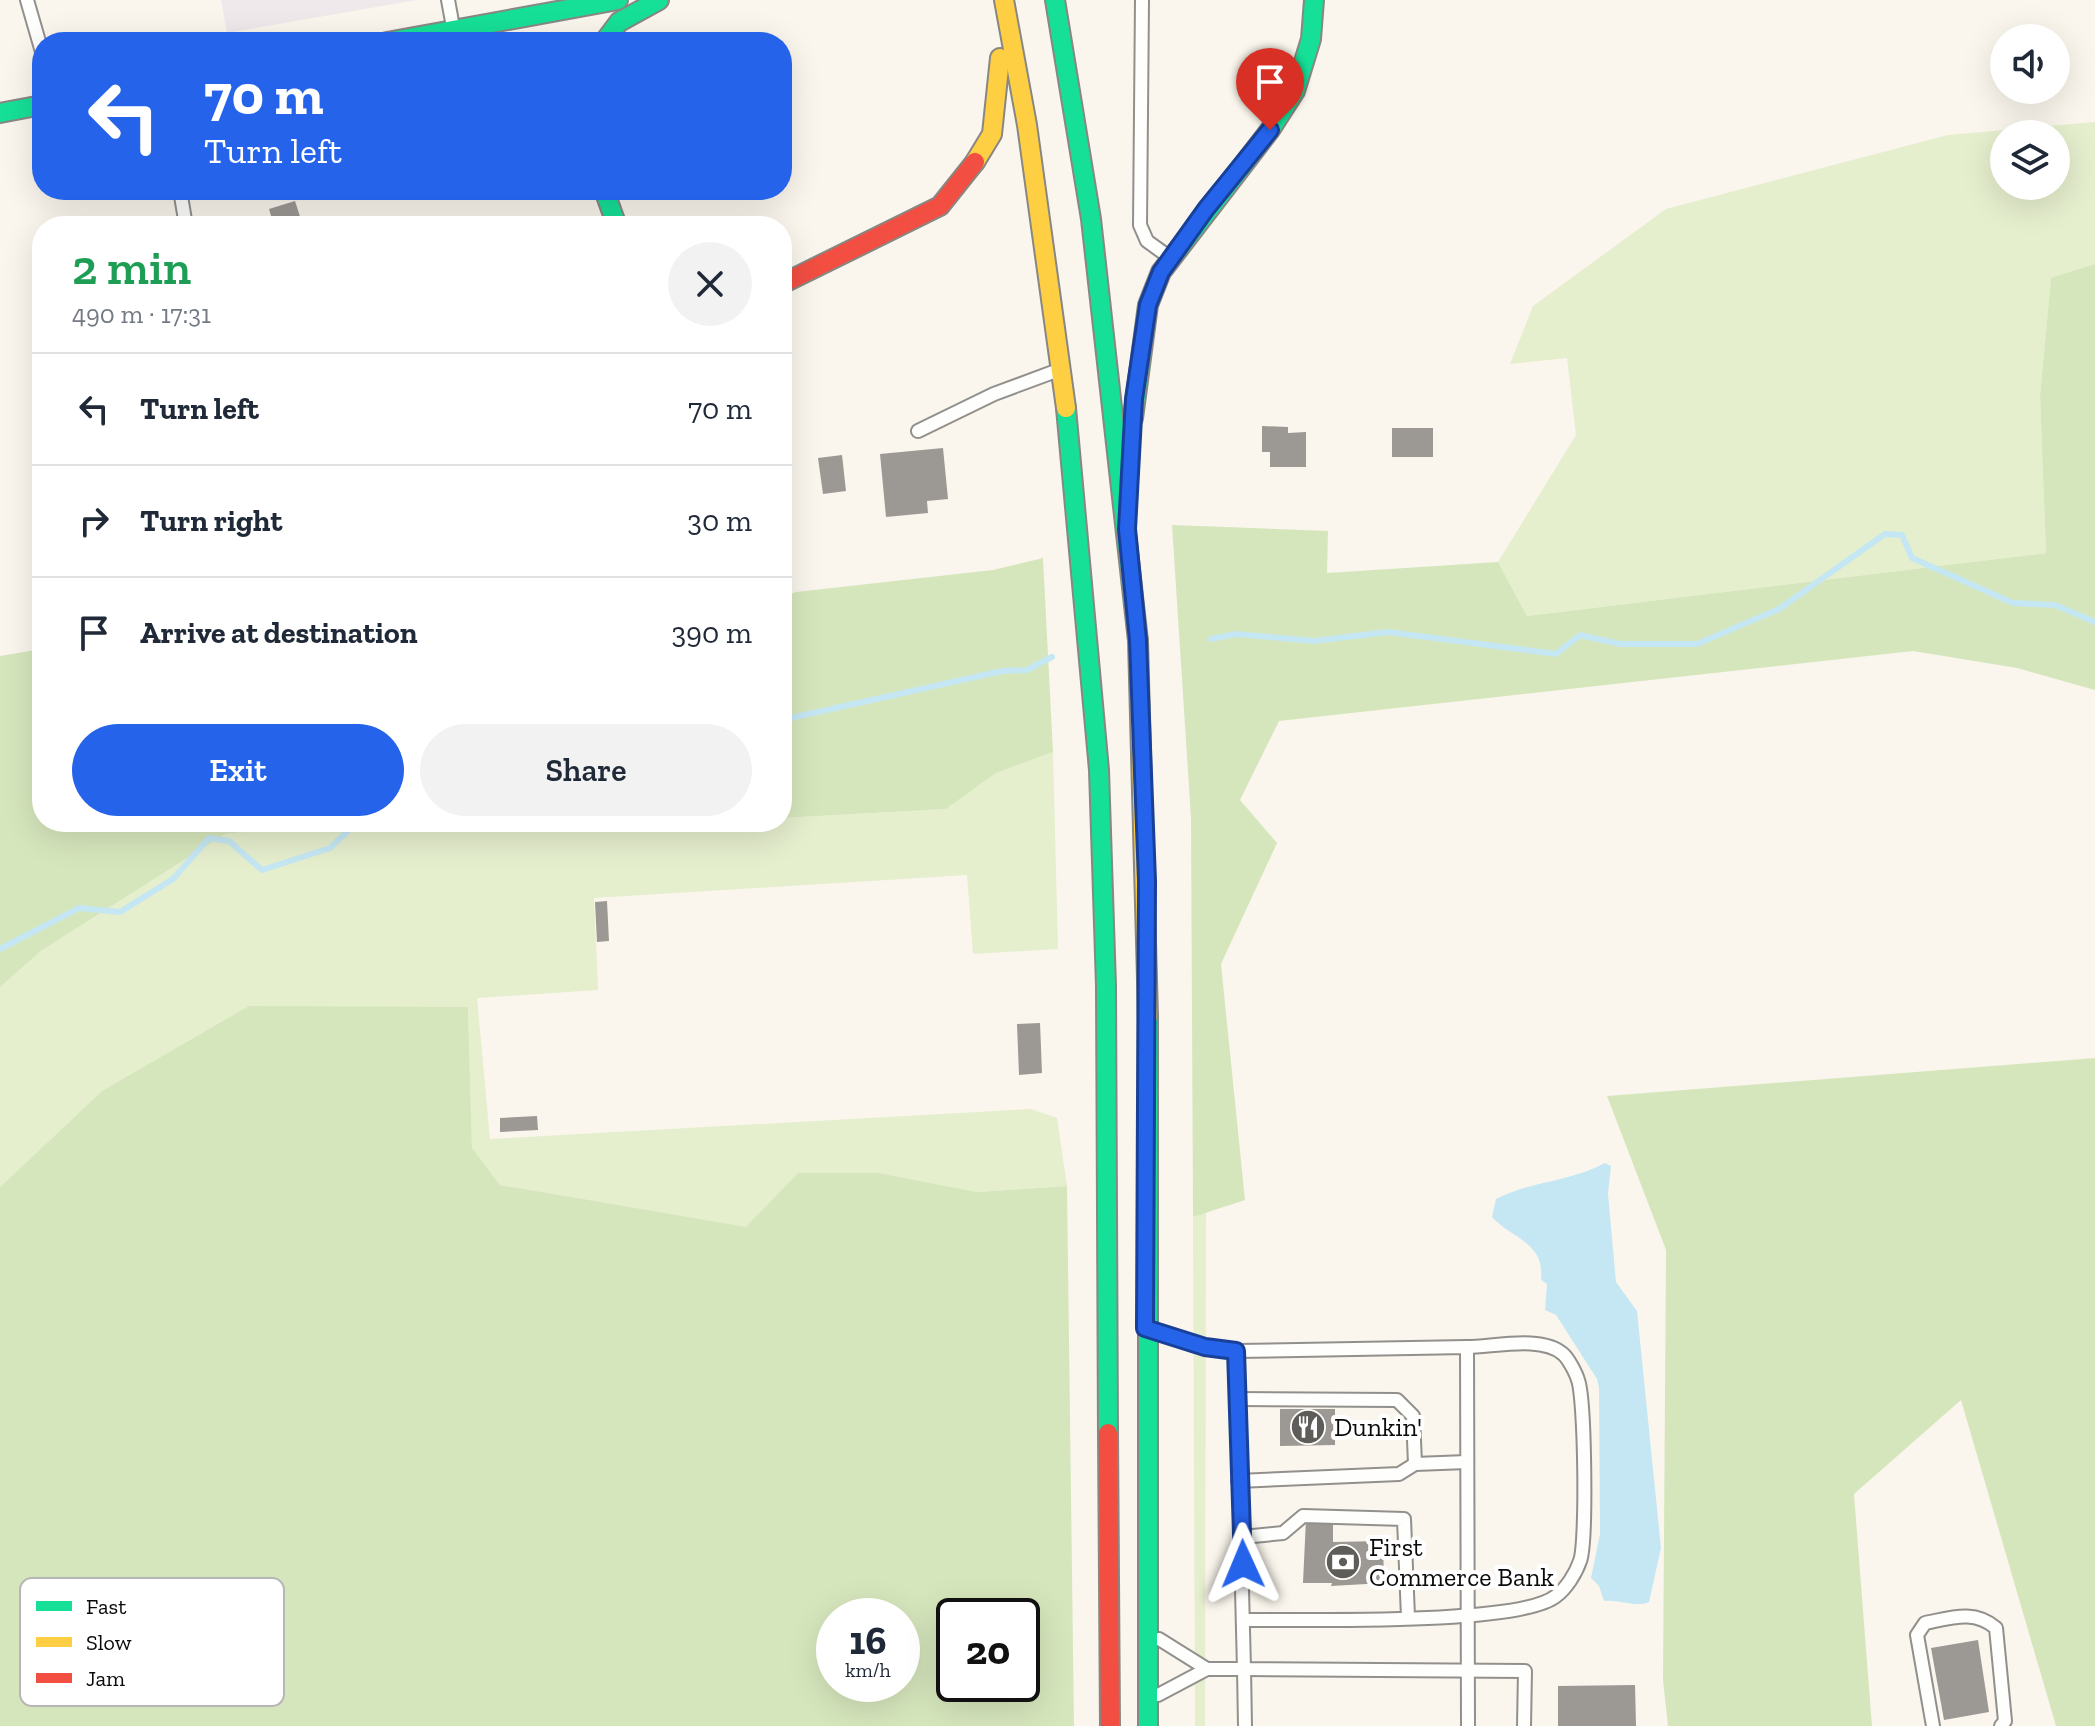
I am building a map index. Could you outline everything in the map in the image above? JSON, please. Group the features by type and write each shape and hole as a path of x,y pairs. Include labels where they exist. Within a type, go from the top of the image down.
{"main road":[{"path":"443,32 618,0"},
{"path":"612,32 619,22 659,0"},
{"path":"1055,0 1091,219 1138,640 1148,925 1145,1328 1148,1726"},
{"path":"1127,529 1134,399 1148,305 1170,258 1270,130 1295,91 1311,39 1314,0"},
{"path":"792,279 940,206 950,195 992,134 1005,6"},
{"path":"1005,6 1027,125 1062,368 1093,678 1103,864 1110,1726"},
{"path":"0,113 32,107"}],"lane":[{"path":"27,0 36,32"},
{"path":"448,0 454,30"},
{"path":"1142,0 1140,225 1147,241 1170,258"},
{"path":"918,431 994,394 1062,368"},
{"path":"1145,1328 1205,1347 1236,1351 1543,1345 1563,1354 1579,1380 1586,1531 1580,1561 1555,1597 1540,1604 1469,1617 1243,1620"},
{"path":"1467,1347 1468,1726"},
{"path":"1236,1351 1238,1481 1243,1537 1245,1726"},
{"path":"1237,1399 1397,1400 1413,1416 1415,1464"},
{"path":"1238,1481 1399,1474 1415,1464 1467,1462"},
{"path":"1243,1537 1283,1533 1303,1516 1404,1519 1408,1617"},
{"path":"1933,1726 1917,1635 1925,1623 1967,1615 1985,1619 1996,1628 2005,1721 2001,1726"},
{"path":"1148,1632 1207,1669"},
{"path":"1148,1700 1207,1669 1525,1671 1524,1726"}],"shaded area":[{"path":"221,0 417,0 233,32 227,32"}],"green space":[{"path":"2095,122 2095,264 2051,279 2040,396 2046,553 1527,616 1498,562 1576,435 1567,358 1510,364 1533,306 1666,209 1948,135 1990,131 1990,200 2070,200 2070,124"},
{"path":"2095,264 2095,690 2017,668 1913,651 1279,721 1240,800 1277,843 1221,964 1245,1200 1193,1217 1191,818 1172,525 1328,531 1327,573 1498,562 1527,616 2046,553 2040,396 2051,278"},
{"path":"1043,558 1053,752 996,773 946,809 792,817 792,593 993,570"},
{"path":"32,651 32,832 244,832 225,834 41,951 0,987 0,656"},
{"path":"1053,752 1058,949 973,954 967,875 594,898 598,990 477,998 490,1139 1031,1109 1057,1118 1067,1186 977,1192 879,1173 799,1173 746,1228 500,1185 472,1148 468,1007 102,1091 0,1187 0,987 41,951 225,834 792,832 792,817 946,809 996,773"},
{"path":"249,1006 468,1007 472,1148 500,1185 746,1227 798,1173 879,1173 977,1192 1067,1186 1074,1726 0,1726 0,1187 102,1091"},
{"path":"2095,1058 2095,1726 2056,1726 1961,1400 1854,1494 1872,1726 1668,1726 1663,1680 1666,1250 1607,1096"},
{"path":"1206,1211 1205,1726 1195,1726 1193,1217"}],"water":[{"path":"1605,1163 1611,1166 1608,1194 1616,1282 1637,1311 1661,1548 1649,1602 1638,1604 1604,1601 1599,1586 1591,1578 1600,1534 1597,1379 1556,1315 1545,1310 1547,1284 1541,1280 1541,1267 1533,1249 1492,1217 1496,1199"}],"building":[{"path":"295,201 300,216 271,216 269,209"},
{"path":"1262,426 1288,427 1288,433 1306,432 1306,467 1270,467 1270,452 1262,452"},
{"path":"1392,428 1433,428 1433,457 1392,457"},
{"path":"943,448 948,499 927,501 928,513 886,517 880,454"},
{"path":"842,455 846,491 823,494 818,458"},
{"path":"607,901 609,941 597,942 595,902"},
{"path":"1040,1023 1042,1073 1019,1075 1017,1024"},
{"path":"537,1116 538,1130 500,1132 500,1118"},
{"name":"Dunkin'","path":"1280,1409 1335,1409 1335,1445 1280,1446"},
{"name":"First Commerce Bank","path":"1306,1519 1333,1519 1333,1542 1383,1541 1384,1583 1331,1586 1332,1583 1303,1583"},
{"path":"1978,1640 1989,1712 1944,1720 1931,1648"},
{"path":"1635,1685 1636,1726 1558,1726 1558,1686"}],"waterway":[{"path":"1211,639 1236,634 1314,641 1388,632 1556,654 1580,635 1620,644 1697,644 1779,609 1885,534 1902,535 1912,558 2013,603 2055,605 2095,622"},
{"path":"792,718 1002,671 1027,670 1052,657"},
{"path":"0,949 79,908 120,912 173,879 209,838 229,841 262,870 330,848 347,832"}],"traffic: fast":[{"path":"442,32 618,0"},
{"path":"612,32 619,22 659,0"},
{"path":"1055,0 1091,219 1138,641"},
{"path":"1133,418 1148,305 1161,272 1270,130 1295,91 1311,39 1314,0"},
{"path":"0,113 32,107"},
{"path":"608,200 613,216"},
{"path":"1066,408 1099,770 1106,986 1108,1433"},
{"path":"1148,1017 1148,1726"}],"traffic: slow":[{"path":"1004,0 1027,125 1066,408"},
{"path":"975,162 992,134 1000,58"},
{"path":"1138,641 1148,1017"}],"traffic: jam":[{"path":"792,279 940,206 975,162"},
{"path":"1108,1433 1110,1726"}],"place":[{"name":"Dunkin'","path":"1308,1427"},
{"name":"First Commerce Bank","path":"1343,1562"}],"route":[{"path":"1243,1564 1236,1351 1205,1347 1145,1328 1147,881 1138,640 1127,529 1134,399 1148,305 1154,288 1170,258 1270,130"}]}
